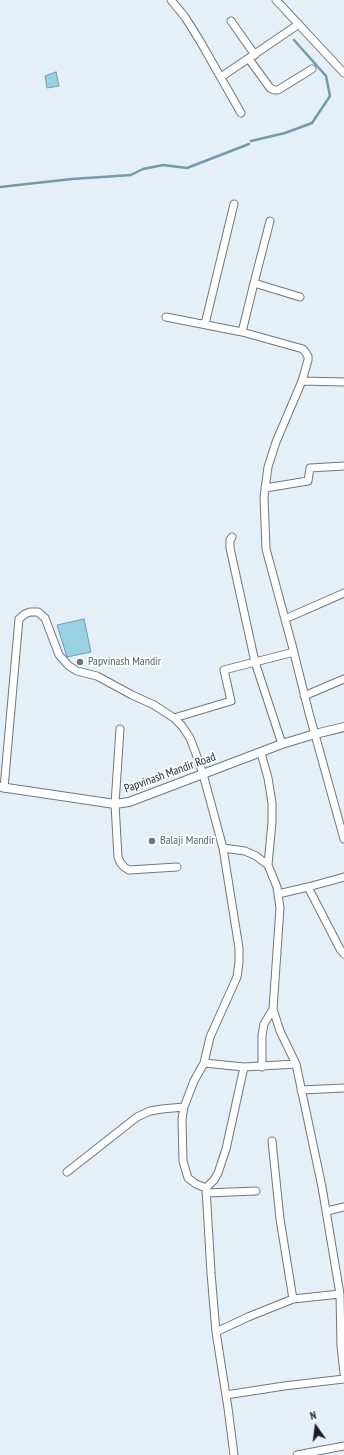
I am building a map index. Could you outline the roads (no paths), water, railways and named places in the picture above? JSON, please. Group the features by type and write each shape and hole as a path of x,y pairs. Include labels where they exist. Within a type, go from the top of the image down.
{"street":[{"path":"172,0 192,29 241,113"},
{"path":"276,0 344,73"},
{"path":"231,21 270,88 278,90 312,69"},
{"path":"221,77 299,24"},
{"path":"205,324 234,204"},
{"path":"242,332 270,221"},
{"path":"254,283 300,297"},
{"path":"166,317 242,332 303,349 308,356 302,381 276,442 268,467 264,497 266,549 294,652 304,696 344,839"},
{"path":"302,381 344,382"},
{"path":"265,488 308,481 310,468 344,466"},
{"path":"232,537 230,540 230,548 255,662 282,744"},
{"path":"285,619 344,593"},
{"path":"2,788 19,620 25,614 30,612 38,612 45,618 59,655 69,666 98,676 132,695 154,705 174,718 182,726 190,738 203,774 223,848 239,948 239,962 236,977 210,1037 204,1063 194,1081 184,1107 182,1118 183,1161 188,1178 206,1190 256,1191"},
{"path":"174,718 231,701 224,670 294,652"},
{"path":"304,696 344,679"},
{"name":"Papvinash Mandir Road","path":"2,788 115,804 129,802 282,744 344,727"},
{"path":"120,729 115,804 118,857 124,867 129,870 177,867"},
{"path":"261,753 268,778 272,803 272,822 268,865 277,887 280,908 273,1009 280,1031 296,1064 327,1211 340,1294 344,1373"},
{"path":"223,848 245,851 256,856 268,865"},
{"path":"278,894 308,888 344,877"},
{"path":"308,888 344,954"},
{"path":"262,1067 262,1035 264,1024 273,1009"},
{"path":"204,1063 244,1067 296,1064"},
{"path":"234,1455 216,1332 206,1190 218,1173 226,1149 244,1067"},
{"path":"302,1090 344,1088"},
{"path":"66,1172 137,1117 150,1111 184,1107"},
{"path":"272,1141 280,1219 293,1299"},
{"path":"327,1211 344,1207"},
{"path":"216,1332 248,1316 293,1299 340,1294"},
{"path":"226,1395 344,1379"},
{"path":"297,1455 319,1453 344,1446"}],"water":[{"path":"56,72 59,86 47,88 45,76"},
{"path":"84,619 91,652 67,657 57,625"}],"waterway":[{"path":"251,141 285,133 312,123 330,96 326,76 294,40"},
{"path":"0,187 72,179 131,175 143,169 163,165 187,168 249,144"}],"place":[{"name":"Papvinash Mandir","path":"80,662"},
{"name":"Balaji Mandir","path":"152,841"}]}
